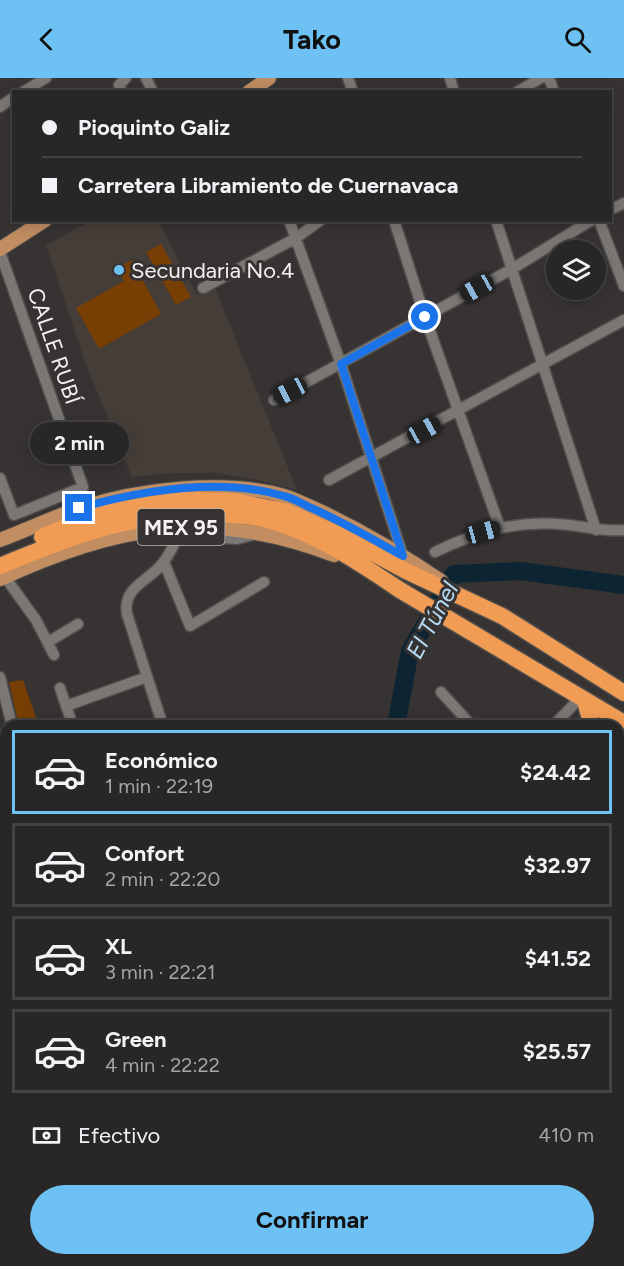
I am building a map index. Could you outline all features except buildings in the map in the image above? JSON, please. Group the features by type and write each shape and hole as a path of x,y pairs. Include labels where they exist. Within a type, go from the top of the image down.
{"highway":[{"path":"0,555 85,519 119,508 205,499 244,503 285,511 406,562 464,597 502,616 624,693"},
{"path":"2,574 56,543 118,523 152,517 206,514 235,515 276,522 296,530 365,567"},
{"name":"MEX 95","path":"365,567 619,720"},
{"path":"582,699 590,720"}],"main road":[{"path":"252,90 269,78"},
{"path":"0,251 42,222"},
{"name":"MEX 95","path":"0,540 79,508 113,499 204,486 285,496 342,522 406,562"},
{"name":"MEX 95","path":"2,574 95,543 154,530 184,527 232,528 259,533 289,540 365,567"}],"street":[{"path":"25,90 46,78"},
{"path":"121,90 119,85 126,78"},
{"path":"520,90 541,78"},
{"path":"291,222 373,458 406,562"},
{"path":"203,288 296,238 318,222"},
{"path":"395,222 425,317 500,528"},
{"path":"497,222 597,530"},
{"path":"274,400 512,269 589,222"},
{"path":"600,222 624,286"},
{"name":"CALLE RUBÍ","path":"0,251 83,487 14,515 0,478"},
{"path":"329,480 624,320"},
{"path":"435,552 467,537 500,528 533,523 568,525 597,530 624,530"},
{"path":"161,720 126,614 125,603 130,593 164,562 184,527"},
{"path":"164,562 190,626 264,582"},
{"path":"2,574 22,599 54,655"},
{"path":"48,642 78,624"},
{"path":"0,677 11,720"},
{"path":"66,706 147,677"},
{"path":"60,688 71,720"},
{"path":"441,692 467,720"},
{"path":"559,720 582,699"}],"shaded area":[{"path":"88,222 159,222 197,295 214,285 297,490 216,473 172,473 132,477 85,362 46,245"}],"waterway":[{"name":"El Túnel","path":"397,720 410,651 454,574 521,571 624,585"}],"place":[{"name":"Secundaria No.4","path":"119,270"}],"route":[{"path":"79,508 113,499 204,486 258,491 285,496 342,522 403,556 341,364 425,317"}]}
